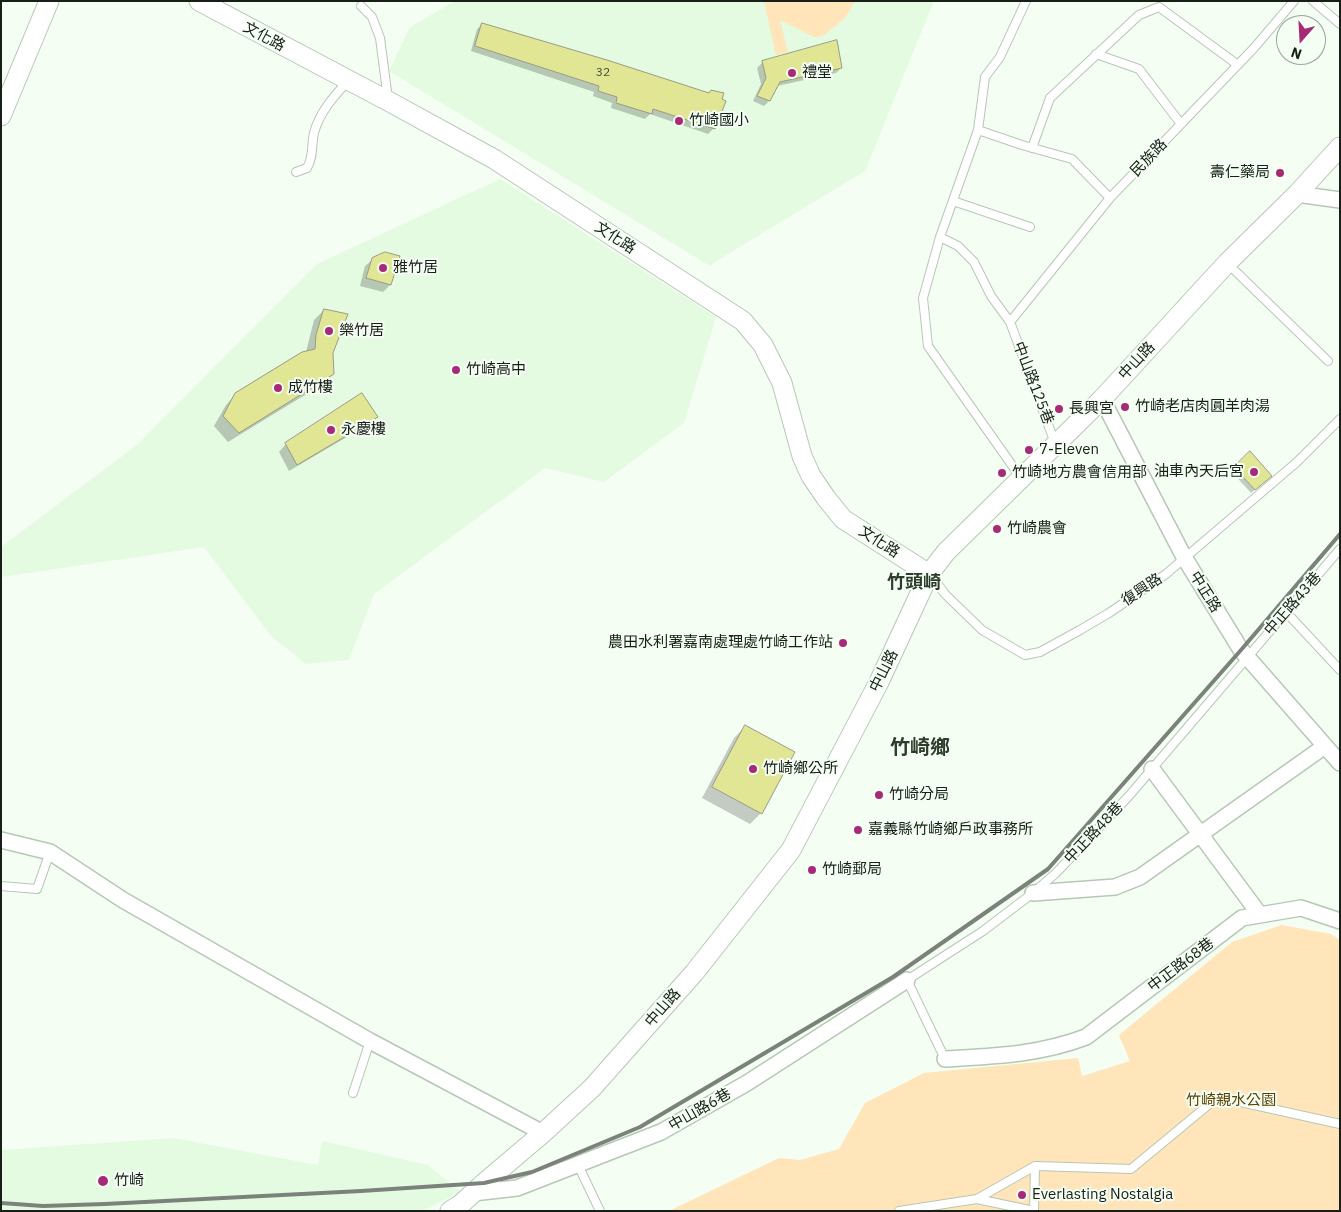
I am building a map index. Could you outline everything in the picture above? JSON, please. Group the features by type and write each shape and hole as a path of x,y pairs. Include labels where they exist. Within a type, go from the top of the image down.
{"street":[{"path":"1,116 50,1"},
{"name":"文化路","path":"199,1 494,159 743,321 763,345 782,383 802,456 811,476 826,498 843,519 929,574"},
{"name":"中山路","path":"450,1211 461,1204 544,1133 592,1088 694,973 791,850 875,691 929,574 946,552 1102,399 1227,263 1297,194 1340,147"},
{"path":"1297,194 1340,200"},
{"name":"中正路","path":"1102,399 1184,557 1246,658 1340,763"},
{"path":"1033,893 1116,887 1140,877 1325,746"},
{"path":"1152,769 1260,915"},
{"path":"1,840 50,852 123,900 370,1041 544,1133"},
{"name":"中正路68巷","path":"945,1058 1014,1055 1066,1045 1086,1038 1242,918 1300,908 1340,921"},
{"name":"中山路6巷","path":"473,1193 517,1188 661,1132 747,1083 906,980"}],"lane":[{"path":"1021,478 928,346 923,298 940,237 978,130 985,77 1000,57 1026,1"},
{"name":"民族路","path":"1010,322 1110,198 1238,65 1294,1"},
{"path":"1313,1 1340,24"},
{"path":"361,6 372,17 380,38 388,101"},
{"path":"1032,148 1050,98 1139,15 1159,7 1238,65"},
{"path":"1096,54 1139,69 1181,124"},
{"path":"296,172 307,168 312,159 314,134 317,124 330,100 348,81"},
{"path":"978,130 1072,159 1110,198"},
{"path":"953,201 1030,227"},
{"name":"中山路125巷","path":"940,237 958,246 974,262 991,296 1010,322 1056,444"},
{"path":"1227,263 1328,361"},
{"name":"復興路","path":"929,574 945,594 982,630 1025,655 1040,652 1109,613 1166,574 1298,462 1340,419"},
{"name":"中正路43巷","path":"1246,658 1340,550"},
{"path":"1286,612 1340,670"},
{"name":"中正路48巷","path":"1033,893 1056,873 1128,797 1246,658"},
{"path":"1,886 37,889 50,852"},
{"name":"中山路6巷","path":"906,980 983,931 1033,893"},
{"path":"906,980 945,1058"},
{"path":"353,1093 370,1041"},
{"path":"977,1199 1035,1166 1131,1169 1218,1098 1340,1124"},
{"path":"578,1164 600,1211"},
{"path":"899,1211 977,1199 1034,1211 1035,1166"}],"shaded area":[{"name":"竹崎國小","path":"455,1 934,1 865,171 710,266 389,71 410,27"},
{"name":"竹崎高中","path":"500,179 716,317 684,423 604,482 545,468 374,594 349,660 306,664 271,636 204,547 1,577 1,547 137,445 317,264"},
{"path":"173,1138 318,1165 322,1141 428,1165 461,1192 423,1211 1,1211 1,1150"}],"green space":[{"path":"764,1 855,1 845,18 823,36 814,37 780,20 788,52 776,55"},
{"name":"竹崎親水公園","path":"1282,925 1331,934 1340,940 1340,1211 669,1211 779,1158 800,1160 839,1149 865,1103 924,1073 1078,1058 1082,1076 1130,1061 1119,1035 1232,942"}],"building":[{"path":"482,23 709,93 711,90 724,93 722,99 726,101 715,129 653,109 652,114 616,103 617,97 598,91 599,86 475,46"},
{"name":"禮堂","path":"837,40 842,68 780,82 770,101 757,96 766,78 762,61"},
{"name":"雅竹居","path":"385,252 400,256 391,285 366,278 372,258"},
{"name":"成竹樓","path":"324,309 348,314 333,353 334,374 239,433 223,416 235,393 302,352 315,349 316,335"},
{"name":"永慶樓","path":"362,393 378,417 297,465 285,443"},
{"name":"油車內天后宮","path":"1250,451 1272,476 1255,490 1234,467"},
{"name":"竹崎鄉公所","path":"745,725 795,752 762,814 712,787"}],"railway":[{"path":"1,1203 43,1206 105,1204 484,1183 532,1172 640,1127 893,977 1048,869 1241,650 1340,534"}],"place":[{"name":"禮堂","path":"792,73"},
{"name":"竹崎國小","path":"679,121"},
{"name":"壽仁藥局","path":"1280,173"},
{"name":"雅竹居","path":"383,268"},
{"name":"樂竹居","path":"329,331"},
{"name":"竹崎高中","path":"456,370"},
{"name":"成竹樓","path":"278,388"},
{"name":"竹崎老店肉圓羊肉湯","path":"1125,407"},
{"name":"長興宮","path":"1059,409"},
{"name":"永慶樓","path":"331,430"},
{"name":"7-Eleven","path":"1029,450"},
{"name":"油車內天后宮","path":"1254,472"},
{"name":"竹崎地方農會信用部","path":"1002,473"},
{"name":"竹崎農會","path":"997,529"},
{"name":"農田水利署嘉南處理處竹崎工作站","path":"843,643"},
{"name":"竹崎鄉公所","path":"753,769"},
{"name":"竹崎分局","path":"879,795"},
{"name":"嘉義縣竹崎鄉戶政事務所","path":"858,830"},
{"name":"竹崎郵局","path":"812,870"},
{"name":"竹崎","path":"103,1181"},
{"name":"Everlasting Nostalgia","path":"1022,1195"}],"district":[{"name":"竹頭崎","path":"914,583"},
{"name":"竹崎鄉","path":"920,748"}]}
